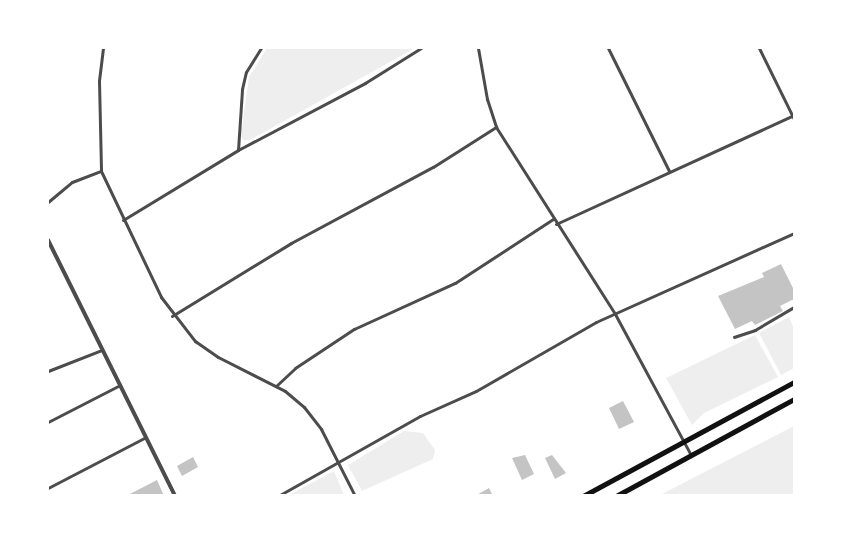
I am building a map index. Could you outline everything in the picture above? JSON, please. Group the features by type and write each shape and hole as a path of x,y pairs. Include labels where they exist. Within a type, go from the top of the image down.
{"main road":[{"path":"583,496 794,382"},
{"path":"616,496 794,399"}],"street":[{"path":"103,48 99,81 101,171 123,220 172,316 206,349 276,386 294,398 312,417 339,463 355,496"},
{"path":"238,150 242,88 246,72 261,48"},
{"path":"123,220 238,150 365,82 421,48"},
{"path":"478,48 487,99 496,127 615,314 691,455"},
{"path":"608,48 670,171"},
{"path":"556,224 670,171 794,117 759,48"},
{"path":"172,316 291,243 433,167 496,127"},
{"path":"48,202 72,182 101,171"},
{"path":"276,386 295,368 354,329 455,283 553,219"},
{"path":"278,496 615,314 794,233"},
{"path":"48,240 175,496"},
{"path":"734,337 755,330 794,307"},
{"path":"48,371 102,350"},
{"path":"48,422 120,385"},
{"path":"48,488 146,438"}],"shaded area":[{"path":"267,48 415,48 250,140 243,140 241,136 249,77"},
{"path":"789,317 794,329 794,368 781,375 759,333"},
{"path":"755,335 778,377 704,413 692,425 666,378"},
{"path":"794,426 794,495 660,495"},
{"path":"404,431 423,433 435,450 433,459 362,491 348,465"},
{"path":"334,471 344,495 289,495"}],"building":[{"path":"781,264 794,290 794,299 780,306 783,311 755,325 752,321 735,329 718,296 764,277 762,273"},
{"path":"623,401 634,422 619,429 609,408"},
{"path":"525,455 534,474 522,480 512,458"},
{"path":"552,455 566,473 555,479 545,458"},
{"path":"193,457 198,467 182,476 177,466"},
{"path":"157,480 164,496 126,496"},
{"path":"489,488 493,496 475,496"}]}
